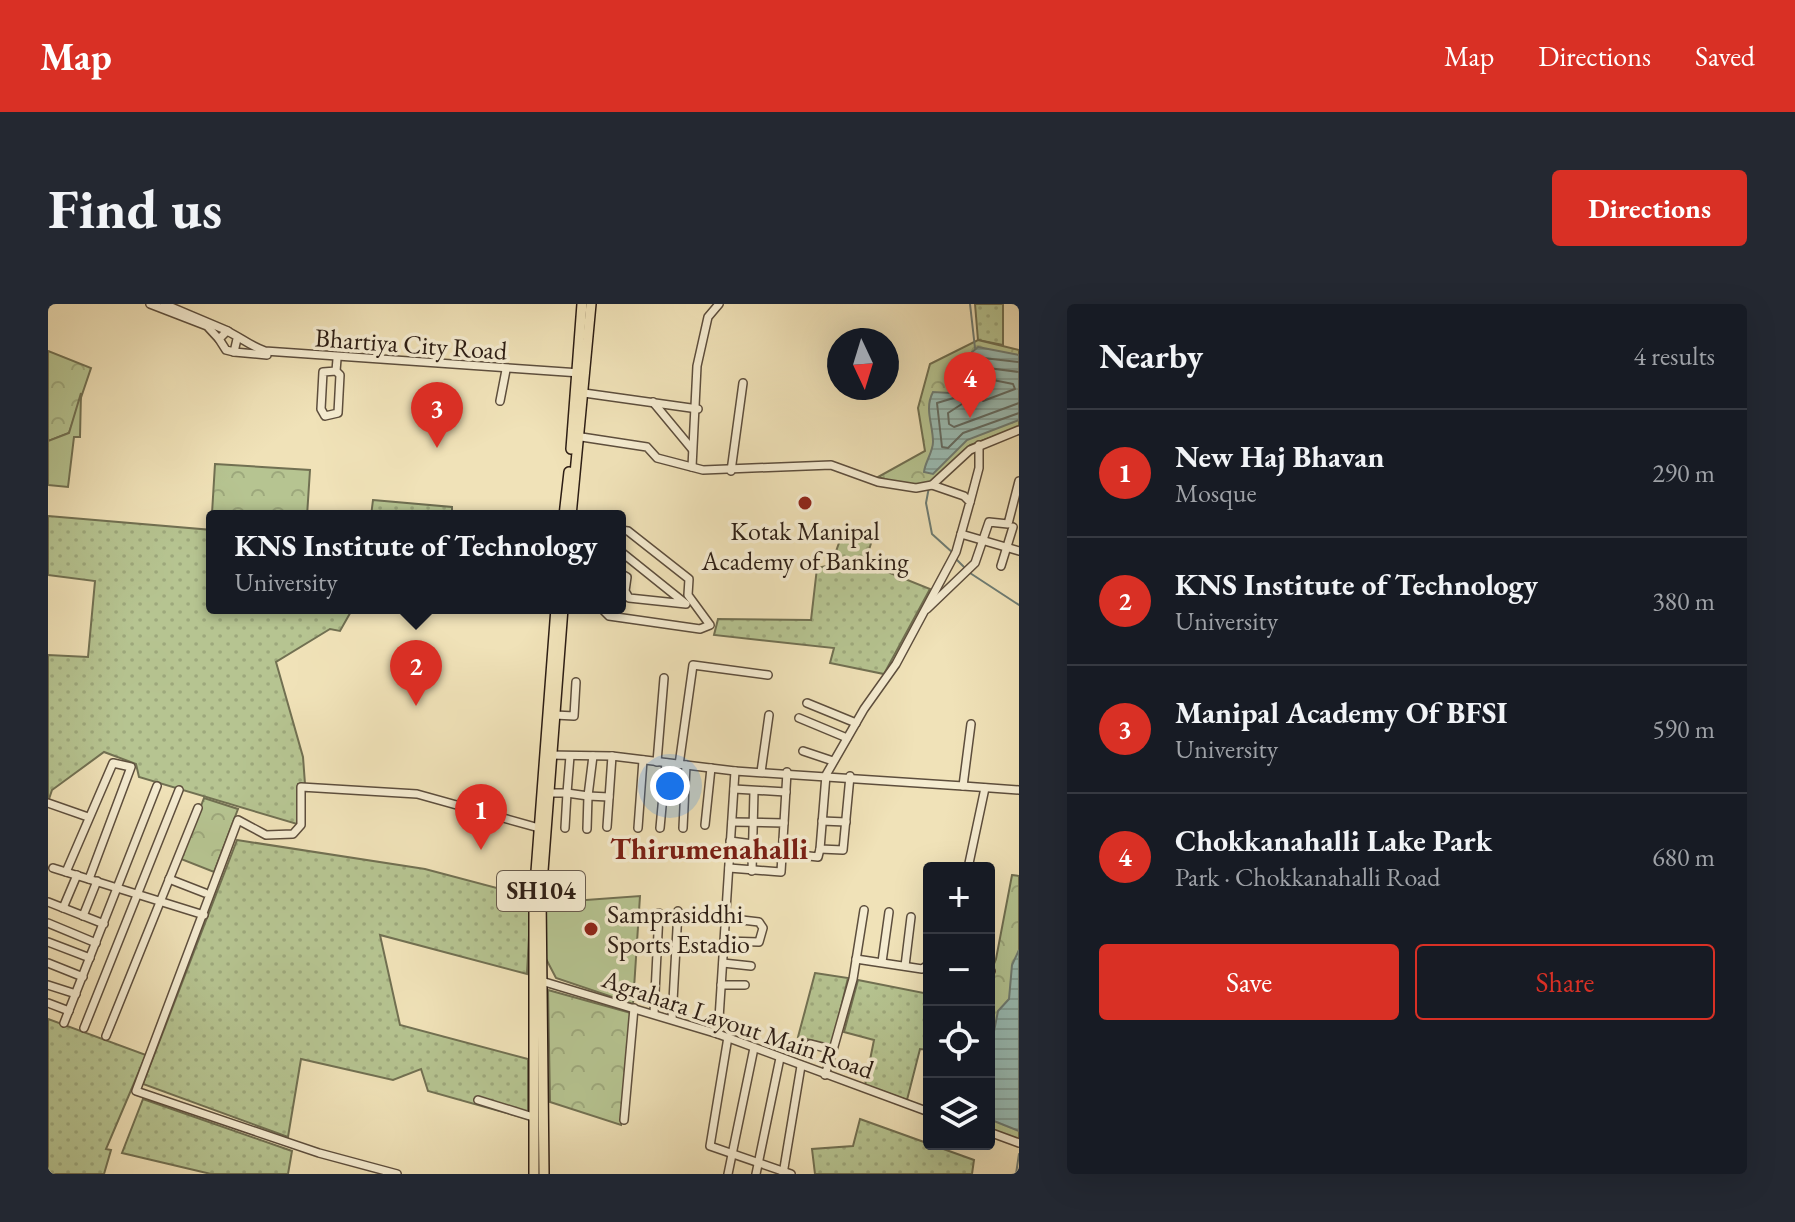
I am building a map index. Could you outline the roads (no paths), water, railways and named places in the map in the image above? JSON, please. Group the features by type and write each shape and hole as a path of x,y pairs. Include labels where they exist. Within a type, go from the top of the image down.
{"main road":[{"path":"571,510 575,436 584,393 581,374 582,304"},
{"path":"565,510 591,304"},
{"name":"SH104","path":"544,1174 536,979 549,793 548,755 556,614"},
{"name":"SH104","path":"534,1174 539,828 555,715 563,614"}],"street":[{"path":"150,304 207,326 226,350 234,352 234,336 222,332 219,339"},
{"name":"Bhartiya City Road","path":"164,304 265,351 581,374"},
{"path":"692,467 698,409 697,366 709,315 719,304"},
{"name":"Bhartiya City Road","path":"234,352 428,363"},
{"path":"336,371 323,372 321,412 325,416 338,413 340,375 336,371 337,359"},
{"name":"Bhartiya City Road","path":"481,367 581,374"},
{"path":"500,401 506,370"},
{"path":"731,471 743,383"},
{"path":"584,393 698,409"},
{"path":"653,402 693,450"},
{"path":"929,486 979,445 1019,430"},
{"path":"575,436 647,447 657,458 692,467 731,471 831,465 878,482 929,486 964,496 970,502"},
{"path":"782,853 818,857 826,775 896,664 954,556 979,468 979,445"},
{"path":"925,611 968,571 985,542 989,522 1008,524 1019,481"},
{"path":"1001,566 1013,527"},
{"path":"607,614 700,629 710,625 688,595 689,579 626,531"},
{"path":"961,534 1019,551"},
{"path":"626,556 686,604 629,598 626,593"},
{"path":"683,828 683,765 693,665 768,675"},
{"path":"660,828 664,678"},
{"path":"574,716 576,682"},
{"path":"807,703 856,723"},
{"path":"555,715 584,718"},
{"path":"761,772 769,715"},
{"path":"799,718 847,738"},
{"path":"963,786 971,724"},
{"path":"803,751 833,761"},
{"path":"548,755 612,756 735,771 850,776 1019,790"},
{"path":"565,828 570,756"},
{"path":"587,829 593,756"},
{"path":"607,827 612,756"},
{"path":"638,828 643,760"},
{"path":"66,872 113,763 131,767 83,916"},
{"path":"705,825 711,768"},
{"path":"718,1034 735,771"},
{"path":"729,868 781,872 787,772"},
{"path":"820,849 843,850 850,776"},
{"path":"64,1023 157,786"},
{"path":"397,1174 319,1153 136,1091 238,820 266,835 293,834 301,825 301,787 417,794 539,828"},
{"path":"969,862 985,788"},
{"path":"734,789 786,792"},
{"path":"84,1028 179,790"},
{"path":"752,871 754,791"},
{"path":"549,793 609,797"},
{"path":"48,803 88,817"},
{"path":"106,1036 198,808"},
{"path":"822,821 846,822"},
{"path":"732,822 784,823"},
{"path":"730,841 753,844"},
{"path":"53,868 204,915"},
{"path":"63,908 77,875"},
{"path":"169,879 205,893"},
{"path":"48,902 104,924"},
{"path":"825,1075 856,959 864,910"},
{"path":"672,1019 678,911"},
{"path":"882,962 889,912"},
{"path":"654,1013 659,913"},
{"path":"905,966 911,917"},
{"path":"724,941 759,942 763,928 759,922 725,918"},
{"path":"48,923 96,943"},
{"path":"48,942 90,958"},
{"path":"856,959 923,969"},
{"path":"48,963 83,977"},
{"path":"723,963 751,966"},
{"name":"Agrahara Layout Main Road","path":"536,979 728,1037 923,1110"},
{"path":"48,985 76,994"},
{"path":"721,985 745,985"},
{"path":"48,1003 69,1011"},
{"path":"624,1120 634,1008"},
{"path":"728,1037 710,1146 786,1173 801,1066"},
{"path":"810,1044 833,1050"},
{"path":"728,1174 735,1155 754,1048"},
{"path":"756,1174 780,1058"},
{"path":"478,1100 533,1117"},
{"path":"995,1134 1019,1143"}],"water":[{"path":"978,347 1019,355 1019,420 967,440 933,474 924,472 933,446 930,398 933,392 950,393 965,358"},
{"path":"1019,950 1019,1131 995,1121 995,1026 998,1011 1009,999 1012,965"}],"waterway":[{"path":"970,304 975,348"},
{"path":"929,487 926,503 932,534 953,553"},
{"path":"956,559 966,569"},
{"path":"970,573 1019,605"},
{"path":"1016,1174 1019,1154"}],"place":[{"name":"Chokkanahalli Lake Park","path":"970,418"},
{"name":"Manipal Academy Of BFSI","path":"437,448"},
{"name":"Kotak Manipal Academy of Banking","path":"805,503"},
{"name":"KNS Institute of Technology","path":"416,706"},
{"name":"New Haj Bhavan","path":"481,850"},
{"name":"Samprasiddhi Sports Estadio","path":"591,929"}],"district":[{"name":"Thirumenahalli","path":"709,849"}]}
